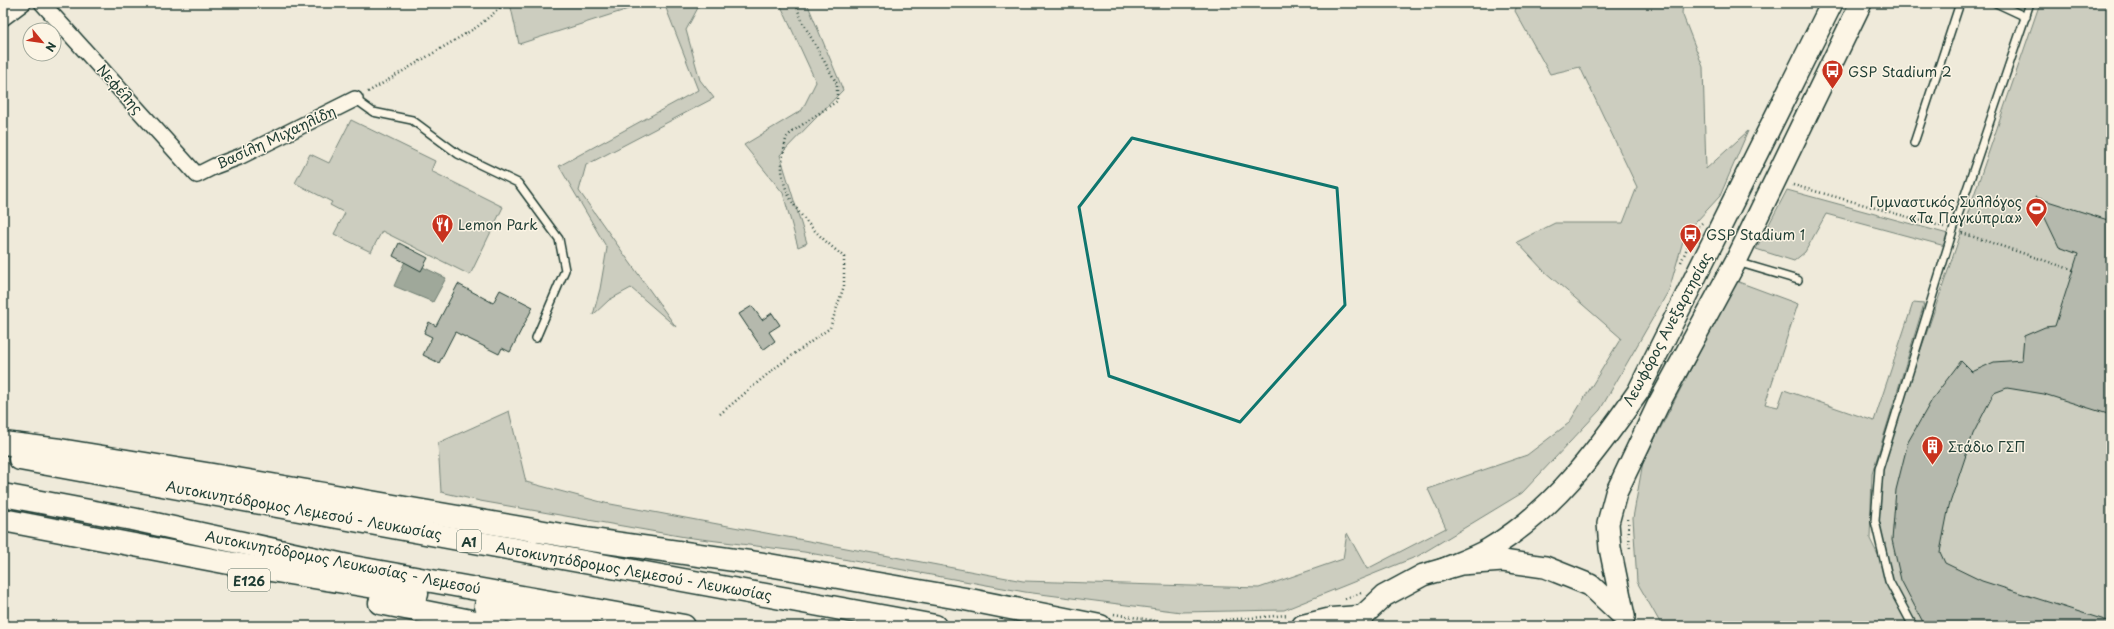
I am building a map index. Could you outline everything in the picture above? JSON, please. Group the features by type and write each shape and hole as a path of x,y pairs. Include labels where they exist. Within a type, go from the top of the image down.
{"highway":[{"path":"3,443 60,450 231,478 585,539 770,565 965,599 1104,620"},
{"name":"Αυτοκινητόδρομος Λεμεσού - Λευκωσίας","path":"3,455 935,626"},
{"name":"Αυτοκινητόδρομος Λευκωσίας - Λεμεσού","path":"3,495 132,519 354,567 684,626"},
{"path":"3,520 230,563 450,599 584,626"},
{"name":"E126","path":"3,531 273,585 468,619 496,626"},
{"path":"354,567 450,599"},
{"path":"1299,620 1332,619 1356,622"}],"main road":[{"name":"Λεωφόρος Ανεξαρτησίας","path":"1439,571 1488,550 1518,530 1551,503 1601,446 1638,392 1832,3"},
{"name":"Λεωφόρος Ανεξαρτησίας","path":"1627,621 1610,548 1608,523 1616,493 1658,405 1736,262 1861,3"},
{"path":"1356,622 1384,596 1423,575 1461,564 1503,561 1545,567 1590,585 1627,621"}],"street":[{"path":"3,18 23,3"},
{"name":"Νεφέλης","path":"42,3 197,175"},
{"name":"Βασίλη Μιχαηλίδη","path":"197,175 239,157 355,99"}],"lane":[{"path":"1914,143 1960,3"},
{"path":"1996,3 2026,17"},
{"path":"1913,626 1889,581 1875,521 1879,469 1953,230 2030,3"},
{"path":"355,99 373,112 412,120 458,154 518,183 559,239 565,270 536,338"},
{"path":"1736,262 1798,280"}],"path":[{"path":"355,99 477,27 506,3"},
{"path":"720,414 775,368 830,328 844,286 844,257 823,239 802,216 789,196 783,176 782,157 787,136 837,101 837,84 803,23 795,3"},
{"path":"1779,173 1781,182 1953,230 2073,270"},
{"path":"1681,264 1695,230 1705,219"},
{"path":"1338,601 1367,591"},
{"path":"1104,620 1174,624 1299,620"}],"highlighted area":[{"path":"1132,138 1337,188 1345,305 1240,422 1109,376 1079,207"}],"shaded area":[{"path":"510,3 647,3 519,44"},
{"path":"664,3 707,3 700,4 686,30 700,80 714,98 586,165 579,191 676,327 631,288 609,300 593,315 600,289 607,248 559,166 698,90"},
{"path":"775,3 807,3 843,90 780,155 807,243 798,247 783,193 744,145 802,110 816,82 781,6"},
{"path":"1518,3 1683,3 1682,13 1703,67 1706,169 1748,131 1720,196 1685,234 1669,290 1600,410 1522,493 1418,556 1284,610 1181,612 1025,592 804,552 685,537 480,501 441,492 438,443 509,411 526,482 605,503 1023,581 1259,588 1343,559 1347,533 1367,569 1446,528 1428,489 1527,455 1569,423 1621,338 1544,271 1517,242 1555,223 1623,223 1637,187 1580,67 1550,74 1515,11"},
{"name":"Γυμναστικός Συλλόγος «Τα Παγκύπρια»","path":"2040,3 2111,3 2111,626 1662,626 1637,582 1633,518 1643,462 1736,281 1798,304 1765,404 1778,407 1784,390 1874,421 1913,303 1924,304 1872,474 1870,539 1881,561 1874,511 1885,454"},
{"path":"351,120 435,161 431,171 503,207 470,275 382,231 371,252 334,234 345,213 330,205 332,202 295,183 310,154 329,163"},
{"path":"1787,190 1948,234 1945,246 1826,214 1805,252 1794,261 1756,249"},
{"path":"406,259 446,278 433,302 394,286"}],"building":[{"name":"Στάδιο ΓΣΠ","path":"2035,197 2111,221 2111,415 2044,394 2007,388 1994,393 1973,434 1949,506 1940,552 1945,563 1982,581 2111,622 2111,626 1925,626 1901,580 1892,540 1896,490 1908,442 1933,398 1961,361 1972,372 1994,362 2022,360 2024,336 2045,327 2055,326 2078,254 2059,247"},
{"path":"399,243 428,258 421,271 393,256"},
{"path":"458,284 493,303 500,290 533,307 510,352 502,348 499,354 455,332 439,363 423,355 432,337 424,333 429,322 436,326"},
{"path":"752,306 762,320 772,313 780,325 769,332 775,341 763,350 739,314"}],"place":[{"name":"GSP Stadium 2","path":"1832,90"},
{"name":"Γυμναστικός Συλλόγος «Τα Παγκύπρια»","path":"2037,228"},
{"name":"Lemon Park","path":"442,244"},
{"name":"GSP Stadium 1","path":"1691,254"},
{"name":"Στάδιο ΓΣΠ","path":"1932,466"}]}
